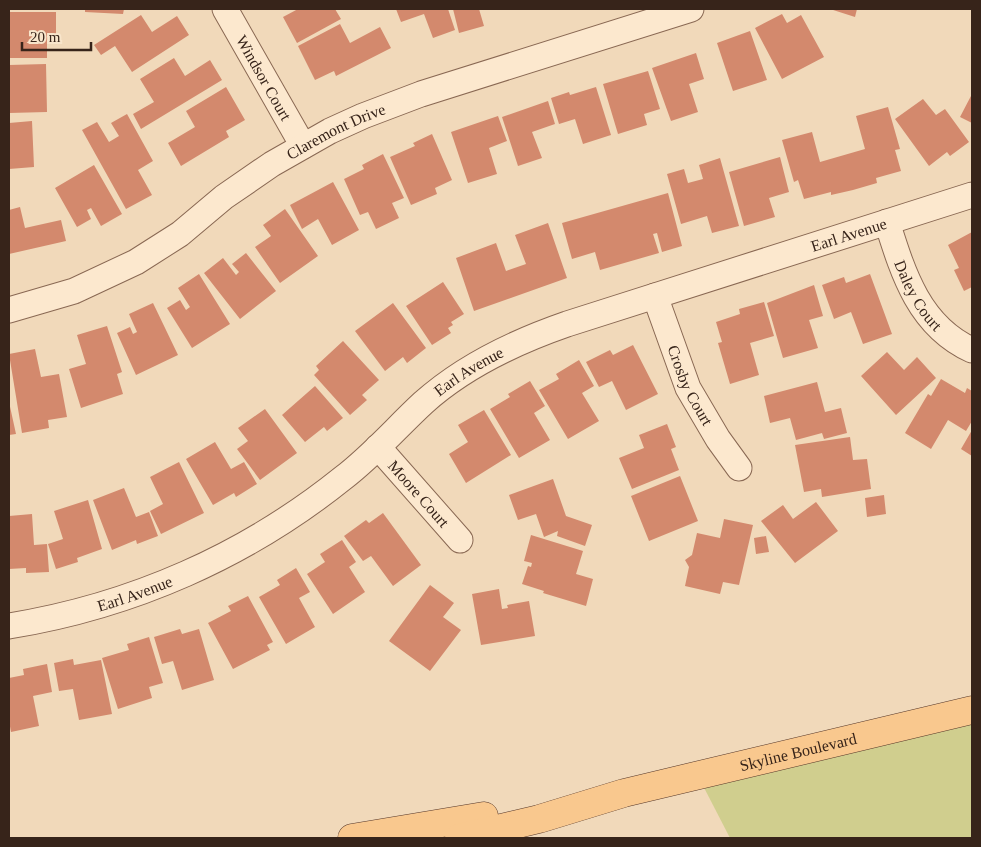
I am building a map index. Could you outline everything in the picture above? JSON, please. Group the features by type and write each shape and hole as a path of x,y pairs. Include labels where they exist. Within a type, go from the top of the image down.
{"main road":[{"name":"Skyline Boulevard","path":"459,838 530,821 624,793 972,710"},
{"name":"Skyline Boulevard","path":"352,838 624,793"}],"street":[{"name":"Windsor Court","path":"226,9 303,146"},
{"name":"Claremont Drive","path":"9,310 74,291 136,262 180,234 248,180 303,146 363,116 422,94 691,9"},
{"name":"Earl Avenue","path":"9,626 57,617 110,603 162,584 212,562 254,540 312,502 350,472 424,403 444,387 499,352 553,328 972,195"},
{"name":"Daley Court","path":"887,222 903,272 921,307 950,337 972,350"},
{"name":"Crosby Court","path":"655,296 688,388 718,439 739,468"},
{"name":"Moore Court","path":"378,447 460,540"}],"shaded area":[{"path":"972,710 972,838 730,838 698,776"}],"building":[{"path":"85,9 124,9 123,14 85,12"},
{"path":"298,9 335,9 341,19 297,43 283,17"},
{"path":"396,9 448,9 455,30 433,38 424,14 401,22"},
{"path":"453,9 479,9 484,26 459,33"},
{"path":"830,9 857,9 855,17"},
{"path":"9,12 56,12 56,36 47,36 47,58 9,58"},
{"path":"782,14 787,23 801,15 824,57 782,79 755,28"},
{"path":"141,15 152,32 177,16 189,35 132,72 115,46 101,55 94,45"},
{"path":"340,24 350,43 380,27 391,48 336,76 334,71 315,80 298,46"},
{"path":"750,31 767,80 733,91 717,43"},
{"path":"696,53 704,79 689,84 698,112 671,121 652,68"},
{"path":"174,58 185,76 210,60 222,80 141,129 133,114 154,102 140,79"},
{"path":"46,64 47,112 9,113 9,65"},
{"path":"648,71 660,109 644,114 647,125 618,134 603,84"},
{"path":"226,87 245,120 226,131 229,137 181,166 168,143 195,127 186,111"},
{"path":"596,87 611,135 583,144 575,119 559,124 551,98 569,92 570,95"},
{"path":"972,94 972,123 960,117"},
{"path":"923,99 936,115 945,109 969,142 950,156 947,152 929,166 895,119"},
{"path":"548,101 555,124 532,132 542,158 518,166 502,117"},
{"path":"888,107 900,149 895,150 901,171 876,178 877,183 853,190 831,195 831,192 804,199 798,180 794,182 782,140 812,132 820,162 865,149 856,116"},
{"path":"127,114 153,161 138,170 152,195 126,209 82,130 97,122 109,142 119,136 111,123"},
{"path":"498,116 507,141 489,148 497,174 468,183 451,132"},
{"path":"32,121 34,167 9,169 9,123"},
{"path":"432,134 452,180 435,188 437,194 411,205 390,157 415,146 413,143"},
{"path":"383,154 404,198 392,203 399,218 376,229 368,212 360,215 344,179 364,169 362,165"},
{"path":"780,157 789,192 769,198 775,217 744,226 729,172"},
{"path":"720,158 739,226 712,233 707,216 681,224 667,174 684,169 688,183 703,179 699,165"},
{"path":"94,165 122,214 101,226 91,208 87,210 91,219 77,227 55,188"},
{"path":"333,182 359,230 332,245 318,219 302,229 290,205"},
{"path":"668,193 682,246 662,252 657,233 653,234 659,253 600,270 595,252 572,259 562,223"},
{"path":"20,207 25,228 61,220 66,241 9,254 9,210"},
{"path":"285,209 318,256 280,283 255,247 271,236 263,225"},
{"path":"548,223 567,278 474,311 456,258 496,243 506,271 526,264 515,235"},
{"path":"972,232 972,287 964,291 954,270 959,268 948,245"},
{"path":"246,253 276,291 240,319 204,273 223,258 236,275 239,272 232,264"},
{"path":"199,274 230,324 192,348 167,308 180,300 186,310 190,307 178,288"},
{"path":"870,274 892,334 863,344 851,312 834,319 822,285 844,277 846,283"},
{"path":"443,282 464,314 451,322 453,325 448,328 451,333 432,345 406,306"},
{"path":"814,285 823,316 809,320 818,348 783,358 767,303"},
{"path":"764,302 774,336 750,343 759,375 730,384 718,343 722,342 716,322 740,314 739,309"},
{"path":"153,303 178,355 136,375 117,333 130,327 133,334 137,332 129,314"},
{"path":"393,303 426,348 407,363 403,357 385,371 355,331"},
{"path":"107,326 122,372 117,374 123,394 81,408 69,369 86,364 77,335"},
{"path":"343,341 379,380 362,395 367,400 350,415 314,375 319,370 316,366"},
{"path":"633,345 658,394 626,410 612,381 599,387 586,362 610,350 613,355"},
{"path":"35,349 41,377 59,374 67,417 48,420 49,428 22,433 9,354"},
{"path":"887,352 904,370 917,357 936,378 896,415 861,376"},
{"path":"579,360 594,386 582,393 599,421 568,439 539,390 559,379 556,374"},
{"path":"941,379 965,393 967,388 972,391 972,421 966,431 948,420 931,449 905,433 928,394 931,396"},
{"path":"530,381 545,406 534,413 550,440 519,458 490,409 510,397 508,394"},
{"path":"817,382 825,412 841,408 847,433 824,439 822,433 796,440 790,418 770,423 764,396"},
{"path":"315,386 343,418 327,431 324,427 305,442 282,415"},
{"path":"9,402 16,434 9,435"},
{"path":"265,409 297,453 260,480 237,449 248,441 238,428"},
{"path":"484,410 511,455 466,483 449,454 468,442 458,425"},
{"path":"667,424 676,447 671,449 679,470 632,489 619,458 644,448 639,435"},
{"path":"972,430 972,456 961,449"},
{"path":"850,437 853,460 867,459 871,489 822,497 821,489 804,492 795,445"},
{"path":"215,442 231,469 244,462 257,484 236,497 234,493 213,505 186,459"},
{"path":"179,462 204,513 161,534 150,511 163,504 150,477"},
{"path":"680,476 698,521 649,541 631,496"},
{"path":"553,479 566,516 592,525 585,546 557,536 558,531 544,537 536,514 518,520 509,495"},
{"path":"124,488 136,517 149,512 158,536 137,544 136,540 112,550 93,500"},
{"path":"884,495 886,514 867,517 865,498"},
{"path":"88,500 102,549 77,558 78,562 56,569 48,544 63,539 54,511"},
{"path":"816,502 838,531 795,563 761,521 783,505 793,519"},
{"path":"383,513 421,565 393,586 371,556 363,561 344,536 366,520 369,523"},
{"path":"32,514 34,545 47,544 49,572 26,573 26,568 9,569 9,516"},
{"path":"724,519 753,525 739,585 723,582 720,594 685,586 689,567 685,560 692,555 697,533 720,538"},
{"path":"531,535 583,551 576,574 593,579 586,606 543,593 544,591 522,584 528,566 531,567 532,563 524,561"},
{"path":"766,536 769,552 756,554 754,538"},
{"path":"342,540 356,562 349,567 365,592 333,614 307,574 325,562 320,554"},
{"path":"296,568 310,592 299,598 315,627 286,644 259,597 280,585 277,580"},
{"path":"430,585 454,603 443,617 461,630 430,671 389,641"},
{"path":"499,589 502,609 508,608 507,605 529,601 535,636 481,645 472,594"},
{"path":"248,596 273,642 267,645 270,650 233,669 208,623 231,611 228,606"},
{"path":"180,629 182,634 199,629 214,680 182,690 173,661 162,664 154,637"},
{"path":"149,637 163,683 149,687 152,698 118,709 102,658 129,650 127,644"},
{"path":"73,659 74,665 101,660 112,714 79,720 73,689 59,691 54,663"},
{"path":"47,664 52,692 33,696 39,726 11,732 9,721 9,678 24,675 23,669"}]}
